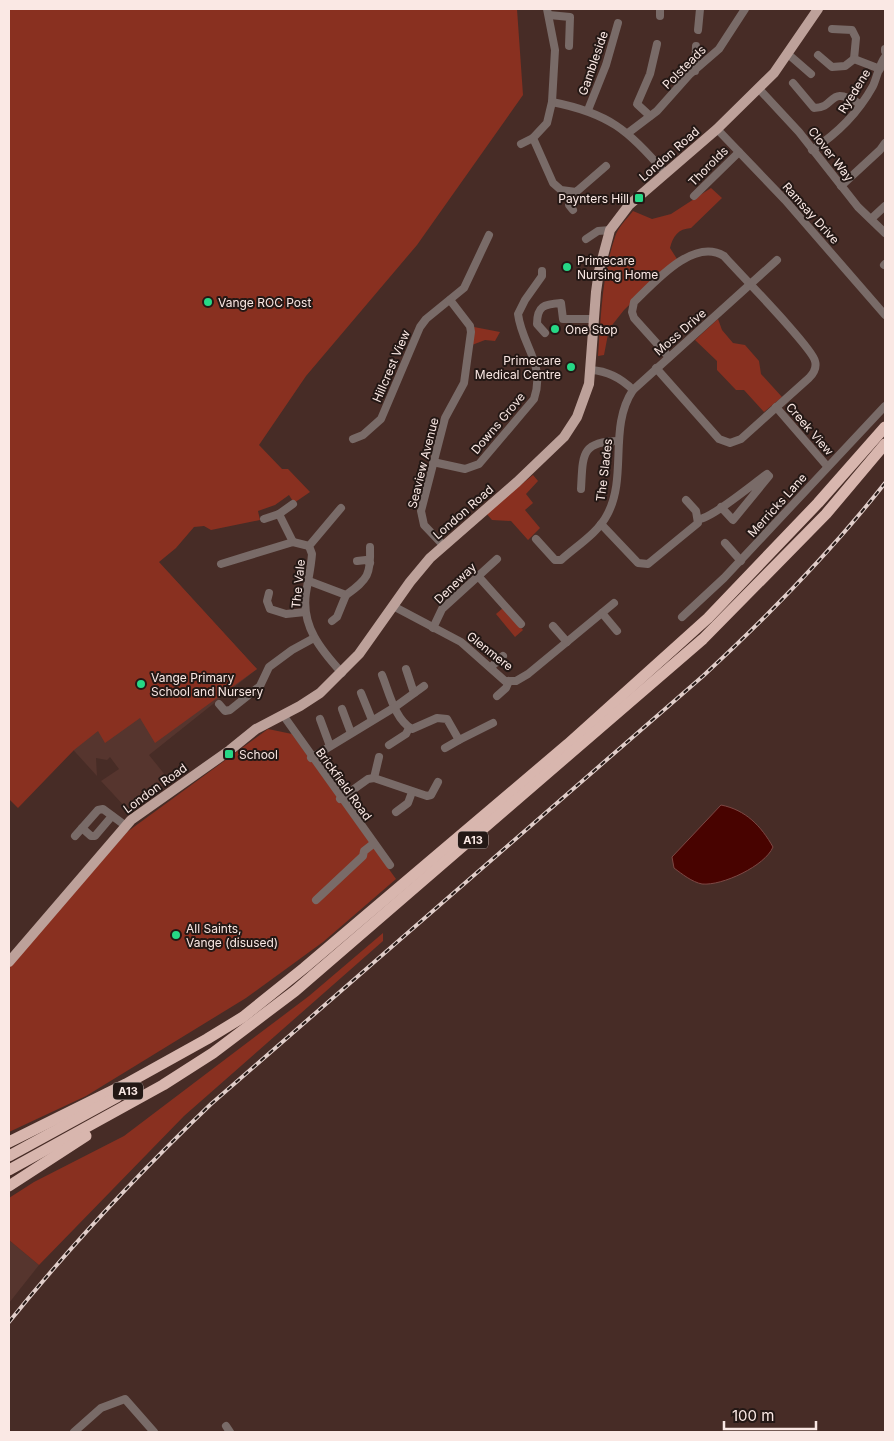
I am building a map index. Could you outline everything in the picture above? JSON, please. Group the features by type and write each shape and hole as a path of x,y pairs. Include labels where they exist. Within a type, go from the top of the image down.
{"highway":[{"name":"A13","path":"9,1156 146,1080 243,1017 328,949 568,744 708,618 818,503 885,427"},
{"name":"A13","path":"9,1186 213,1053 295,991 688,653 826,514 885,444"},
{"name":"A13","path":"9,1142 134,1080 243,1017"},
{"name":"A13","path":"9,1170 163,1086"}],"main road":[{"name":"London Road","path":"9,962 131,820 230,750 256,729 320,693 342,673 371,639 410,582 444,546 517,482 564,437 577,417 586,394 591,370 599,271 610,230 629,205 716,129 758,89 788,54 818,9"}],"street":[{"path":"698,30 700,9"},
{"name":"Polsteads","path":"628,133 650,116 719,48 745,9"},
{"path":"521,144 533,138 547,123 552,102 555,50 548,12 570,17 569,46"},
{"name":"Gambleside","path":"588,110 606,65 618,23"},
{"path":"832,29 852,30 856,38 854,60"},
{"path":"650,116 638,104 650,74 657,44"},
{"path":"694,71 696,46"},
{"path":"788,54 811,74"},
{"path":"818,55 832,67 845,66 854,60"},
{"name":"Ryedene","path":"812,150 836,133 850,120 872,87 885,58"},
{"path":"854,60 880,69"},
{"path":"793,84 814,108 818,108 834,96 840,95 846,96 860,104"},
{"name":"Clover Way","path":"758,89 795,128 841,186 885,233"},
{"path":"552,102 588,110 628,133 665,173"},
{"name":"Ramsay Drive","path":"716,129 785,200 885,314"},
{"path":"533,138 553,183 561,190 576,192 584,188 606,166"},
{"path":"841,186 885,144"},
{"name":"Thorolds","path":"694,196 739,152"},
{"path":"569,192 569,205 573,210"},
{"path":"871,219 885,206"},
{"path":"586,239 598,231 610,230"},
{"name":"Hillcrest View","path":"353,439 363,435 381,419 420,327 469,281 474,265 489,235"},
{"path":"656,368 724,442 735,442 741,439 814,373 815,359 719,253 691,255 675,265 634,302 632,312 669,357"},
{"name":"Moss Drive","path":"633,390 777,260"},
{"name":"Downs Grove","path":"433,462 465,468 479,464 534,399 537,391 537,365 518,314 524,300 542,276 542,271"},
{"name":"Seaview Avenue","path":"444,546 424,525 421,516 445,418 464,383 471,332 470,326 450,300"},
{"path":"545,333 537,324 537,318 539,308 546,303 561,303 564,319 594,319"},
{"path":"591,370 606,372 619,378 633,390"},
{"name":"The Slades","path":"536,539 555,560 561,560 607,517 615,494 624,403 633,390"},
{"name":"Merricks Lane","path":"682,617 741,561 827,466 885,406"},
{"name":"Creek View","path":"776,407 827,466"},
{"path":"581,489 586,451 590,446 603,441 619,441"},
{"path":"699,519 707,518 721,507 767,474 769,476 733,520 721,507"},
{"path":"601,524 634,559 643,564 654,561 695,527 699,519 696,511 686,500"},
{"path":"264,519 278,514 293,504"},
{"name":"The Vale","path":"309,546 341,508"},
{"path":"278,514 292,542"},
{"name":"The Vale","path":"221,564 292,542 309,546"},
{"path":"725,543 741,561"},
{"name":"The Vale","path":"309,546 312,554 305,612 314,638 324,654 342,673"},
{"path":"332,621 337,617 346,595 364,583 371,570 370,547"},
{"name":"Deneway","path":"433,628 442,609 497,559"},
{"path":"357,561 366,560 370,563"},
{"path":"478,576 521,624"},
{"path":"309,581 346,595"},
{"path":"265,599 270,609 286,614 305,612"},
{"name":"Glenmere","path":"392,606 461,642 505,681 516,681 528,674 614,603"},
{"path":"602,613 617,631"},
{"path":"553,626 567,642"},
{"path":"219,704 225,710 230,710 260,686 269,667 292,650 314,638"},
{"path":"491,667 502,656"},
{"path":"406,669 414,693"},
{"path":"382,675 394,707 409,728"},
{"path":"497,696 506,688 509,681"},
{"path":"311,758 394,707 424,686"},
{"path":"361,693 372,720"},
{"path":"342,709 351,733"},
{"name":"Brickfield Road","path":"283,715 340,799 390,866"},
{"path":"409,728 419,728 442,717 449,722 459,740"},
{"path":"320,719 330,746"},
{"path":"445,748 493,723"},
{"path":"389,745 406,734 409,728"},
{"path":"374,778 379,756"},
{"path":"340,799 368,779 374,778 429,796 438,782"},
{"path":"396,812 408,803 412,792"},
{"path":"75,836 98,810 103,809 126,826"},
{"path":"82,828 92,836 96,836 112,816"},
{"path":"316,900 363,856 364,851 373,844"},
{"path":"74,1432 101,1408 125,1399 154,1432"}],"shaded area":[{"path":"9,9 517,9 523,95 417,245 306,376 259,445 282,469 288,469 310,492 294,503 289,495 275,505 258,511 260,520 211,530 204,526 194,527 176,548 159,562 257,669 155,743 140,718 105,743 98,731 74,750 18,808 9,799"},
{"path":"711,188 722,198 691,228 679,232 675,237 670,248 677,259 624,310 609,329 604,355 598,356 607,266 616,233 620,226 633,211 652,219 671,214"},
{"path":"718,319 722,330 733,343 745,345 759,361 761,374 782,397 764,412 744,390 736,390 717,370 717,361 695,340"},
{"path":"474,327 500,332 495,341 485,340 472,345"},
{"path":"533,475 538,481 526,494 533,503 525,510 540,528 528,540 511,521 492,520 486,513"},
{"name":"Vange Primary School and Nursery","path":"169,573 257,669 149,755 170,781 128,810 101,781 119,769 110,757 107,760 96,758 97,776 26,698"},
{"path":"504,607 523,630 515,637 496,614"},
{"path":"268,729 292,734 396,879 323,942 246,998 86,1096 9,1132 9,967 127,832"},
{"path":"721,805 730,807 752,820 773,847 761,861 742,873 720,882 710,884 698,883 674,868 672,857"},
{"path":"383,933 383,941 184,1116 39,1265 9,1240 9,1198 34,1182 124,1136 309,996"},
{"path":"9,1240 39,1265 9,1303"}],"railway":[{"path":"9,1322 106,1210 211,1104 703,676 798,583 885,483"}],"place":[{"name":"Paynters Hill","path":"639,198"},
{"name":"Primecare Nursing Home","path":"567,267"},
{"name":"Vange ROC Post","path":"208,302"},
{"name":"One Stop","path":"555,329"},
{"name":"Primecare Medical Centre","path":"571,367"},
{"name":"Vange Primary School and Nursery","path":"141,684"},
{"name":"School","path":"229,754"},
{"name":"All Saints, Vange (disused)","path":"176,935"}]}
